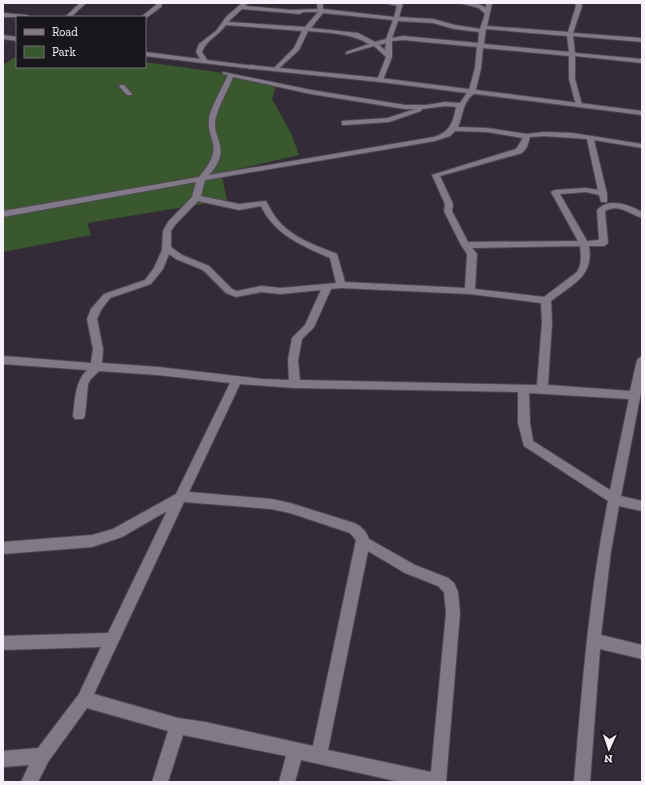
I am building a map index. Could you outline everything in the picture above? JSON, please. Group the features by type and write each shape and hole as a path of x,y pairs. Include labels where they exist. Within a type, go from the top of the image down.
{"street":[{"path":"145,16 159,6 159,3"},
{"path":"308,27 321,10 321,3"},
{"path":"380,80 389,58 389,39 400,10 399,4 388,3"},
{"path":"463,3 481,7 487,13"},
{"path":"79,416 85,378 96,367 98,350 92,319 96,309 107,296 148,282 158,269 166,248 167,231 171,224 196,198 201,179 210,169 217,156 217,143 213,131 212,118 228,74 311,92 405,108 445,104 460,106 464,105 471,92 483,29 487,19 489,3"},
{"path":"578,3 579,6 570,34 572,79 579,105"},
{"path":"69,16 82,4"},
{"path":"204,60 199,52 201,45 218,32 243,5 254,10 321,10 433,22 454,27 570,34 642,41"},
{"path":"276,70 297,49 312,15 292,11"},
{"path":"3,14 20,16"},
{"path":"225,23 308,27 358,35 376,45 389,58"},
{"path":"3,37 16,39"},
{"path":"348,53 376,45 389,39 412,38 642,60"},
{"path":"146,54 276,70 380,80 642,113"},
{"path":"122,86 129,94"},
{"path":"3,214 323,157 416,143 449,135 455,128 460,106"},
{"path":"345,123 389,120 427,107"},
{"path":"455,128 487,130 528,136 555,133 590,137 642,146"},
{"path":"470,291 472,254 448,211 449,204 436,175 519,151 523,147 528,136"},
{"path":"590,137 606,206"},
{"path":"289,291 341,285 470,291 546,300 580,274 584,268 586,256 584,244 556,192 586,190 603,194"},
{"path":"196,198 239,207 263,203 279,227 302,242 334,256 341,285"},
{"path":"466,245 604,243 601,210 606,206 621,206 642,215"},
{"path":"166,248 179,257 206,268 229,291 236,294 244,294 261,289 289,291 304,293 320,301"},
{"path":"295,384 293,360 295,345 300,334 309,327 328,286"},
{"path":"542,389 547,322 546,300"},
{"path":"3,360 237,379 262,383 523,388 634,395"},
{"path":"582,782 593,640 604,551 642,360"},
{"path":"29,782 42,756 84,699 237,379"},
{"path":"523,388 524,423 528,443 614,499 642,506"},
{"path":"3,548 92,541 117,533 181,497 271,504 290,508 354,529 362,537 363,542 319,756"},
{"path":"84,699 178,726 204,730 319,756 406,779 438,782 453,613 451,592 449,587 443,582 410,569 363,542"},
{"path":"3,643 113,640"},
{"path":"593,640 642,652"},
{"path":"160,782 178,726"},
{"path":"287,782 295,751"},
{"path":"3,758 42,756"}],"green space":[{"path":"16,57 16,68 146,68 146,62 238,75 251,82 276,86 272,99 291,133 299,155 221,173 227,200 87,223 91,235 3,252 3,65"}]}
